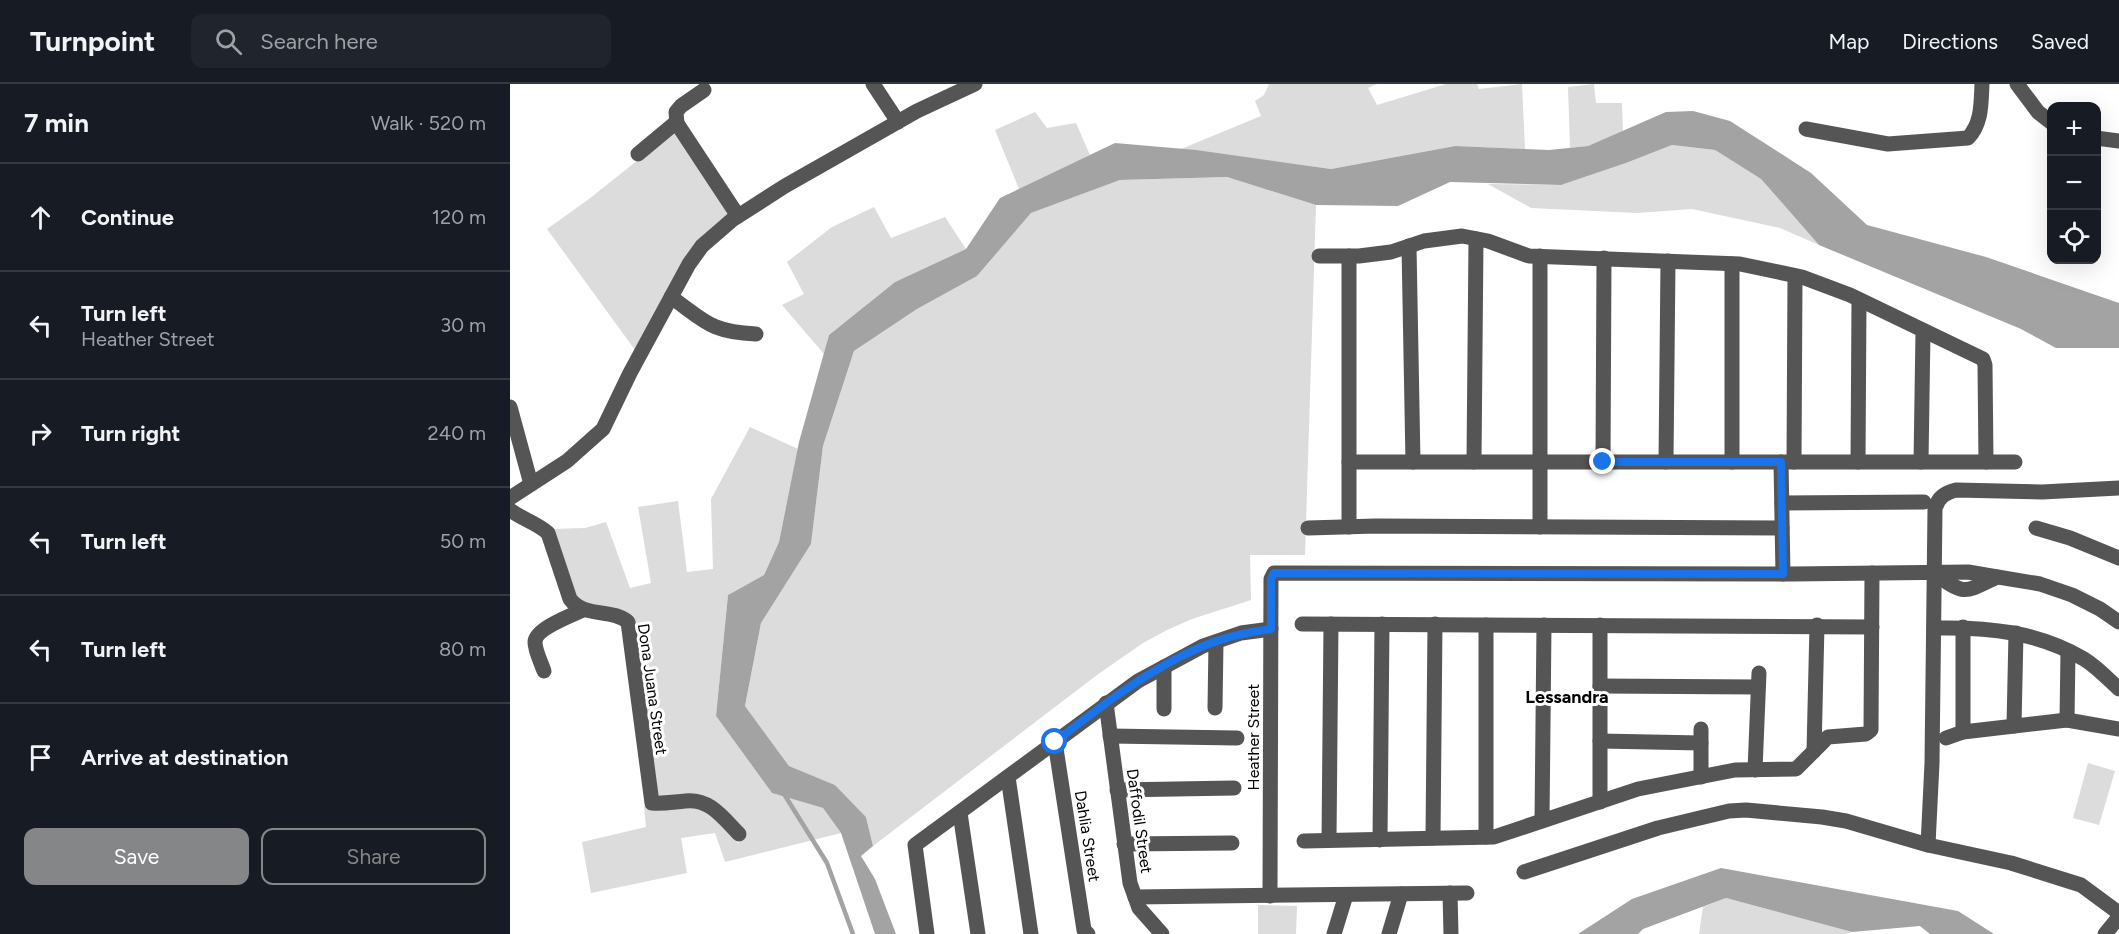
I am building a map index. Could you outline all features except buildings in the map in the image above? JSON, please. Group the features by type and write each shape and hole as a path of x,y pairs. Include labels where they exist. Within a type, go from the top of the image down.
{"street":[{"path":"873,84 898,122"},
{"path":"510,498 567,461 603,429 688,264 702,246 738,216 785,186 898,122 975,84"},
{"path":"1806,129 1888,144 1968,138 1975,131 1980,117 1982,84"},
{"path":"2017,84 2047,120"},
{"path":"677,124 676,112 704,90"},
{"path":"638,154 674,124 677,124"},
{"path":"677,124 683,128 738,216"},
{"path":"2101,139 2119,141"},
{"path":"1319,256 1391,252 1424,241 1462,236 1529,256 1732,264 1795,276 1859,300 1983,359 1985,365 1986,462"},
{"path":"1474,462 1476,239"},
{"path":"1409,246 1413,462"},
{"path":"1349,256 1349,527"},
{"path":"1540,256 1540,527"},
{"path":"1603,462 1604,258"},
{"path":"1666,462 1668,261"},
{"path":"1732,264 1732,462"},
{"path":"1795,276 1788,462 1782,503 1783,574 1968,572 2040,584 2072,595 2100,609 2119,622"},
{"path":"671,297 712,327 729,332 756,334"},
{"path":"1858,462 1859,300"},
{"path":"1921,462 1923,331"},
{"path":"510,407 531,484"},
{"path":"1349,462 2015,462"},
{"path":"1928,845 1932,763 1935,510 1937,501 1948,492 1956,490 2042,492 2119,488"},
{"path":"1782,503 1924,502"},
{"path":"510,510 518,517 542,527 548,533 570,599 583,610"},
{"path":"1308,528 1782,528"},
{"path":"2036,528 2119,556"},
{"name":"Heather Street","path":"1270,896 1271,579 1274,573 1783,574"},
{"path":"1304,841 1494,837 1638,789 1735,770 1796,769 1828,737 1866,734 1870,730 1872,573"},
{"path":"544,671 535,641 537,635 546,628 583,610"},
{"name":"Dona Juana Street","path":"583,610 622,617 628,622 652,803 665,804 699,800 712,807 739,834"},
{"path":"1302,624 1872,627"},
{"path":"1329,840 1331,624"},
{"path":"1380,840 1382,624"},
{"path":"1433,838 1435,624"},
{"path":"1486,624 1486,837"},
{"path":"1542,821 1544,625"},
{"path":"1600,625 1600,802"},
{"path":"1814,751 1817,626"},
{"path":"1963,627 1963,732"},
{"path":"1937,628 1963,627 1999,630 2043,640 2086,660 2119,689"},
{"path":"927,934 915,845 1137,681 1203,646 1241,633 1271,629"},
{"path":"2014,726 2016,633"},
{"path":"1215,708 1216,642"},
{"path":"2067,720 2068,651"},
{"path":"1164,667 1164,709"},
{"path":"1600,686 1759,680 1755,770"},
{"name":"Daffodil Street","path":"1106,703 1130,883 1139,909 1162,934"},
{"path":"1946,738 1963,732 2067,720 2119,729"},
{"path":"1110,736 1237,738"},
{"path":"1600,741 1701,736 1701,777"},
{"name":"Dahlia Street","path":"1055,742 1084,930 1088,934"},
{"path":"1008,777 1031,934"},
{"path":"1117,790 1234,789"},
{"path":"1524,873 1659,828 1729,811 1822,817 1846,821 1928,845 2011,863 2072,881 2095,894 2119,913"},
{"path":"960,813 978,934"},
{"path":"1124,844 1232,843"},
{"path":"1450,893 1451,934"},
{"path":"1136,897 1467,893"},
{"path":"1389,934 1401,894"},
{"path":"1334,934 1346,895"},
{"path":"2105,934 2119,918"}],"shaded area":[{"path":"1269,84 1377,84 1368,88 1377,105 1446,84 1477,84 1479,89 1522,84 1525,149 1455,146 1331,169 1181,149 1261,116 1255,101 1264,95"},
{"path":"1594,84 1596,103 1622,103 1623,131 1588,146 1570,148 1568,87"},
{"path":"1693,111 1730,121 1811,173 1867,225 1986,257 2119,303 2119,348 2056,348 2021,329 1819,245 1761,179 1715,150 1672,145 1561,185 1450,182 1398,206 1316,205 1227,177 1120,180 1031,213 977,276 917,309 854,351 823,446 811,544 761,623 745,706 789,766 835,785 866,817 873,846 861,856 875,879 896,934 875,934 841,833 823,808 772,793 716,716 728,595 764,575 779,542 799,442 829,335 895,282 966,249 1000,198 1115,143 1196,150 1331,169 1455,146 1549,150 1588,146 1666,112"},
{"path":"1035,112 1047,128 1076,123 1090,155 1019,189 995,130"},
{"path":"677,129 728,215 635,350 547,229 589,199"},
{"path":"1672,145 1715,150 1761,179 1819,245 1780,228 1692,209 1637,213 1531,208 1488,184 1561,185"},
{"path":"1227,177 1316,205 1305,555 1250,555 1251,600 1192,619 1143,643 1097,675 873,846 866,817 835,785 789,766 745,706 761,623 811,544 823,446 854,351 917,309 977,276 1031,213 1120,180"},
{"path":"874,207 891,238 945,217 966,249 895,282 829,335 824,354 782,305 804,294 787,262 832,227"},
{"path":"750,427 798,449 779,542 764,575 728,595 716,716 772,793 823,808 841,833 725,862 715,833 681,838 687,873 591,893 582,842 646,827 644,806 667,810 698,806 710,812 738,843 746,836 716,803 657,796 634,618 621,611 578,600 551,529 585,528 606,522 630,588 651,583 638,507 678,501 687,572 713,569 711,499"},
{"path":"2088,763 2115,771 2099,825 2073,818"},
{"path":"1721,868 1958,911 1994,934 1930,934 1920,926 1852,932 1726,898 1643,929 1638,934 1578,934 1632,899"},
{"path":"1726,898 1852,932 1846,934 1699,934 1703,907"},
{"path":"1258,905 1297,906 1296,934 1258,934"}],"waterway":[{"path":"784,794 827,863 853,934"}],"district":[{"name":"Lessandra","path":"1567,697"}],"route":[{"path":"1055,742 1137,681 1203,646 1241,633 1271,629 1271,579 1274,573 1783,574 1781,462 1603,462"}]}
